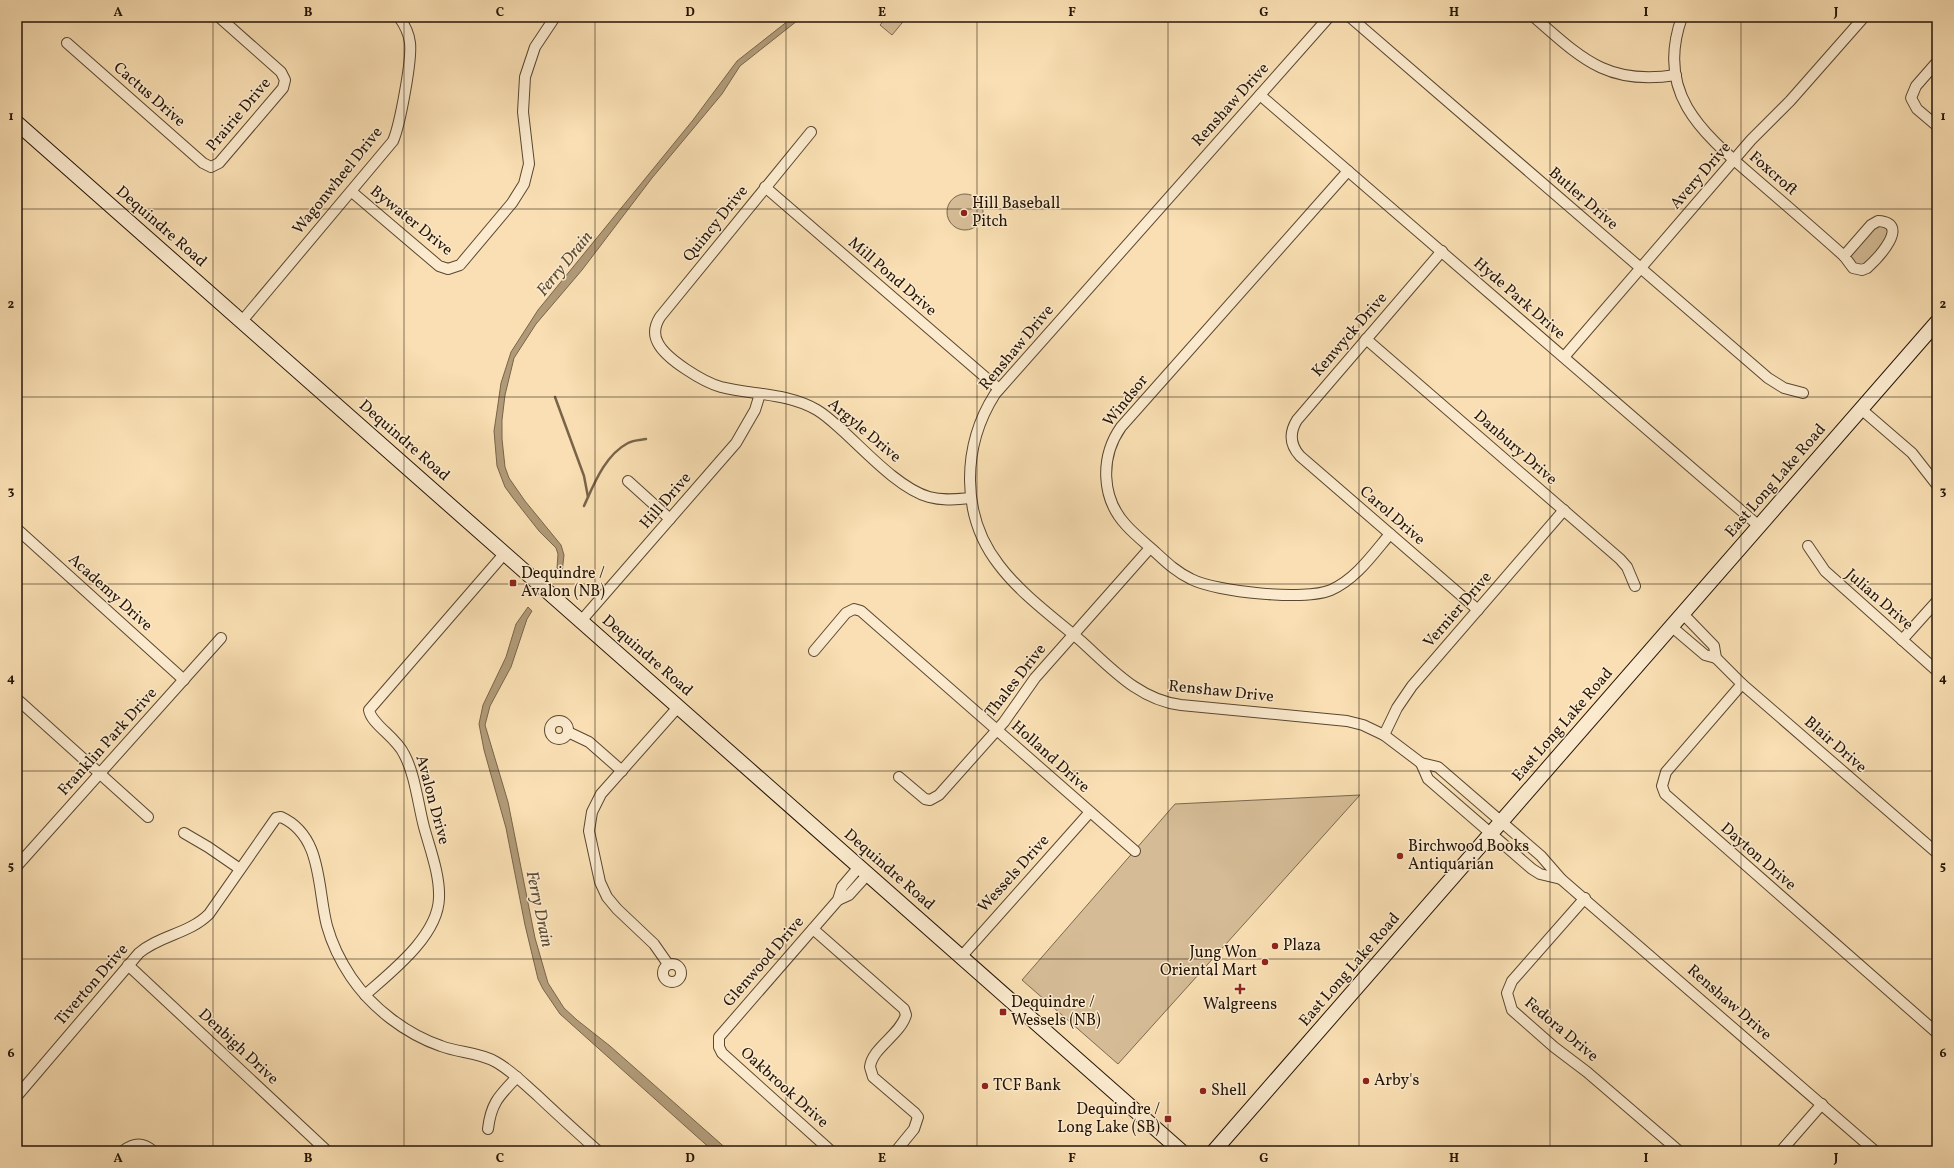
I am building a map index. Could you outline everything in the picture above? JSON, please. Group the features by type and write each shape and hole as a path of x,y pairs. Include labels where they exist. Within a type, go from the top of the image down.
{"main road":[{"name":"Dequindre Road","path":"17,123 679,706 1181,1151"},
{"name":"East Long Lake Road","path":"1214,1151 1937,322"}],"street":[{"name":"Wagonwheel Drive","path":"242,321 352,192 389,146 398,127 410,48 406,28 399,17"},
{"name":"Bywater Drive","path":"352,192 439,266 448,269 460,265 512,203 524,184 529,164 523,112 525,77 535,47 556,17"},
{"name":"Renshaw Drive","path":"1329,17 999,390 985,412 974,438 969,476 974,516 982,535 998,564 1017,585 1134,687 1150,697 1162,702 1347,721 1384,735 1422,763 1438,767 1502,821 1551,866 1561,880 1584,898 1875,1151"},
{"name":"Butler Drive","path":"1350,17 1768,378 1784,388 1803,393"},
{"path":"1534,17 1578,55 1605,70 1635,78 1652,78 1676,75"},
{"name":"Foxcroft","path":"1682,17 1676,41 1676,75 1684,101 1695,121 1714,143 1844,256 1853,268 1862,270 1867,268 1890,243 1893,238 1892,229 1886,223 1874,222 1844,256"},
{"name":"Avery Drive","path":"1564,357 1734,160 1798,93 1864,17"},
{"name":"Prairie Drive","path":"212,167 220,163 283,88 285,80 281,72 225,19"},
{"name":"Cactus Drive","path":"67,43 203,163 212,167"},
{"path":"1937,62 1916,86 1911,98 1916,109 1937,126"},
{"name":"Hyde Park Drive","path":"1260,94 1759,526"},
{"name":"Quincy Drive","path":"656,338 656,325 660,317 811,132"},
{"name":"Windsor","path":"1348,171 1128,419 1113,440 1106,468 1108,495 1119,518 1150,548 1177,571 1192,580 1219,588 1305,595 1322,593 1343,584 1362,566 1390,534"},
{"name":"Mill Pond Drive","path":"765,187 999,390"},
{"name":"Kenwyck Drive","path":"1291,442 1293,426 1297,420 1442,252"},
{"name":"Argyle Drive","path":"656,338 661,347 670,356 706,382 722,387 799,401 819,411 893,475 914,491 937,498 971,498"},
{"name":"Danbury Drive","path":"1366,339 1620,559 1627,567 1635,586"},
{"name":"Hill Drive","path":"581,621 736,443 755,410 760,394"},
{"path":"1861,409 1912,453 1937,485"},
{"name":"Carol Drive","path":"1291,442 1300,456 1478,610"},
{"path":"628,482 670,519"},
{"name":"Vernier Drive","path":"1384,735 1397,708 1412,686 1564,510"},
{"name":"Academy Drive","path":"17,530 184,680"},
{"name":"Julian Drive","path":"1808,546 1825,572 1937,670"},
{"name":"Thales Drive","path":"899,777 925,799 935,799 997,730 1035,678 1150,548"},
{"name":"Avalon Drive","path":"365,995 402,961 424,935 434,920 439,897 435,869 406,757 395,740 373,720 369,710 505,553"},
{"path":"1902,640 1937,601"},
{"name":"Holland Drive","path":"814,651 846,613 854,609 865,613 1135,851"},
{"name":"Blair Drive","path":"1683,614 1714,646 1716,658"},
{"name":"Blair Drive","path":"1672,627 1705,655 1716,658 1742,684 1937,853"},
{"name":"Franklin Park Drive","path":"17,866 221,638"},
{"name":"Dayton Drive","path":"1742,684 1666,772 1662,786 1665,794 1937,1033"},
{"path":"17,699 148,817"},
{"path":"668,964 654,944 617,910 607,897 600,882 592,848 589,821 601,794 679,706"},
{"path":"568,732 589,742 622,771"},
{"name":"Renshaw Drive","path":"1422,763 1428,779 1532,869 1540,874 1561,880"},
{"name":"Wessels Drive","path":"961,957 1090,812"},
{"name":"Tiverton Drive","path":"17,1096 128,965 146,947 164,937 188,928 204,918 276,818 281,817 289,820 310,844 315,858 324,914 331,938 345,968 365,995"},
{"path":"184,833 205,845 240,869"},
{"name":"Glenwood Drive","path":"719,1047 719,1037 838,900 842,887 864,871"},
{"name":"Fedora Drive","path":"1584,898 1512,981 1507,993 1510,1007 1679,1151"},
{"path":"813,929 904,1009 906,1016 901,1025 873,1058 870,1067 873,1077 912,1110 918,1117 914,1129 896,1151"},
{"name":"Denbigh Drive","path":"128,965 327,1151"},
{"path":"365,995 389,1017 415,1034 441,1047 488,1058 508,1070 598,1151"},
{"name":"Oakbrook Drive","path":"719,1047 722,1053 831,1151"},
{"path":"488,1129 490,1115 494,1104 516,1077"},
{"path":"1781,1151 1822,1104"},
{"path":"123,1151 131,1145 138,1144 144,1145 153,1151"}],"shaded area":[{"name":"Ferry Drain","path":"793,17 802,17 740,66 722,94 652,178 582,270 536,324 514,358 505,395 502,420 502,439 505,467 509,478 525,501 561,545 564,555 562,573 557,568 558,554 556,548 539,531 505,487 497,466 494,431 501,383 511,352 538,310 693,120 737,61"},
{"path":"887,17 907,17 892,35 880,25"},
{"name":"Hill Baseball Pitch","path":"965,194 978,199 983,212 978,225 965,230 952,225 947,212 952,199"},
{"path":"1881,226 1887,229 1889,238 1863,266 1855,265 1851,258 1852,253 1875,227"},
{"name":"Ferry Drain","path":"528,607 532,611 527,619 511,667 490,706 485,725 508,802 535,938 548,983 564,1008 610,1046 729,1151 713,1151 560,1014 538,979 525,925 506,828 484,750 479,724 483,705 506,657 516,624"},
{"path":"1360,795 1118,1064 1022,980 1175,804"}],"waterway":[{"path":"555,397 584,476 588,497"},
{"path":"584,506 601,471 613,455 620,448 630,442 646,439"}],"place":[{"name":"Hill Baseball Pitch","path":"964,213"},
{"name":"Dequindre / Avalon (NB)","path":"513,583"},
{"name":"Birchwood Books Antiquarian","path":"1400,856"},
{"name":"Plaza","path":"1275,946"},
{"name":"Jung Won Oriental Mart","path":"1265,962"},
{"name":"Walgreens","path":"1240,989"},
{"name":"Dequindre / Wessels (NB)","path":"1003,1012"},
{"name":"Arby's","path":"1366,1081"},
{"name":"TCF Bank","path":"985,1086"},
{"name":"Shell","path":"1203,1091"},
{"name":"Dequindre / Long Lake (SB)","path":"1168,1119"}]}
